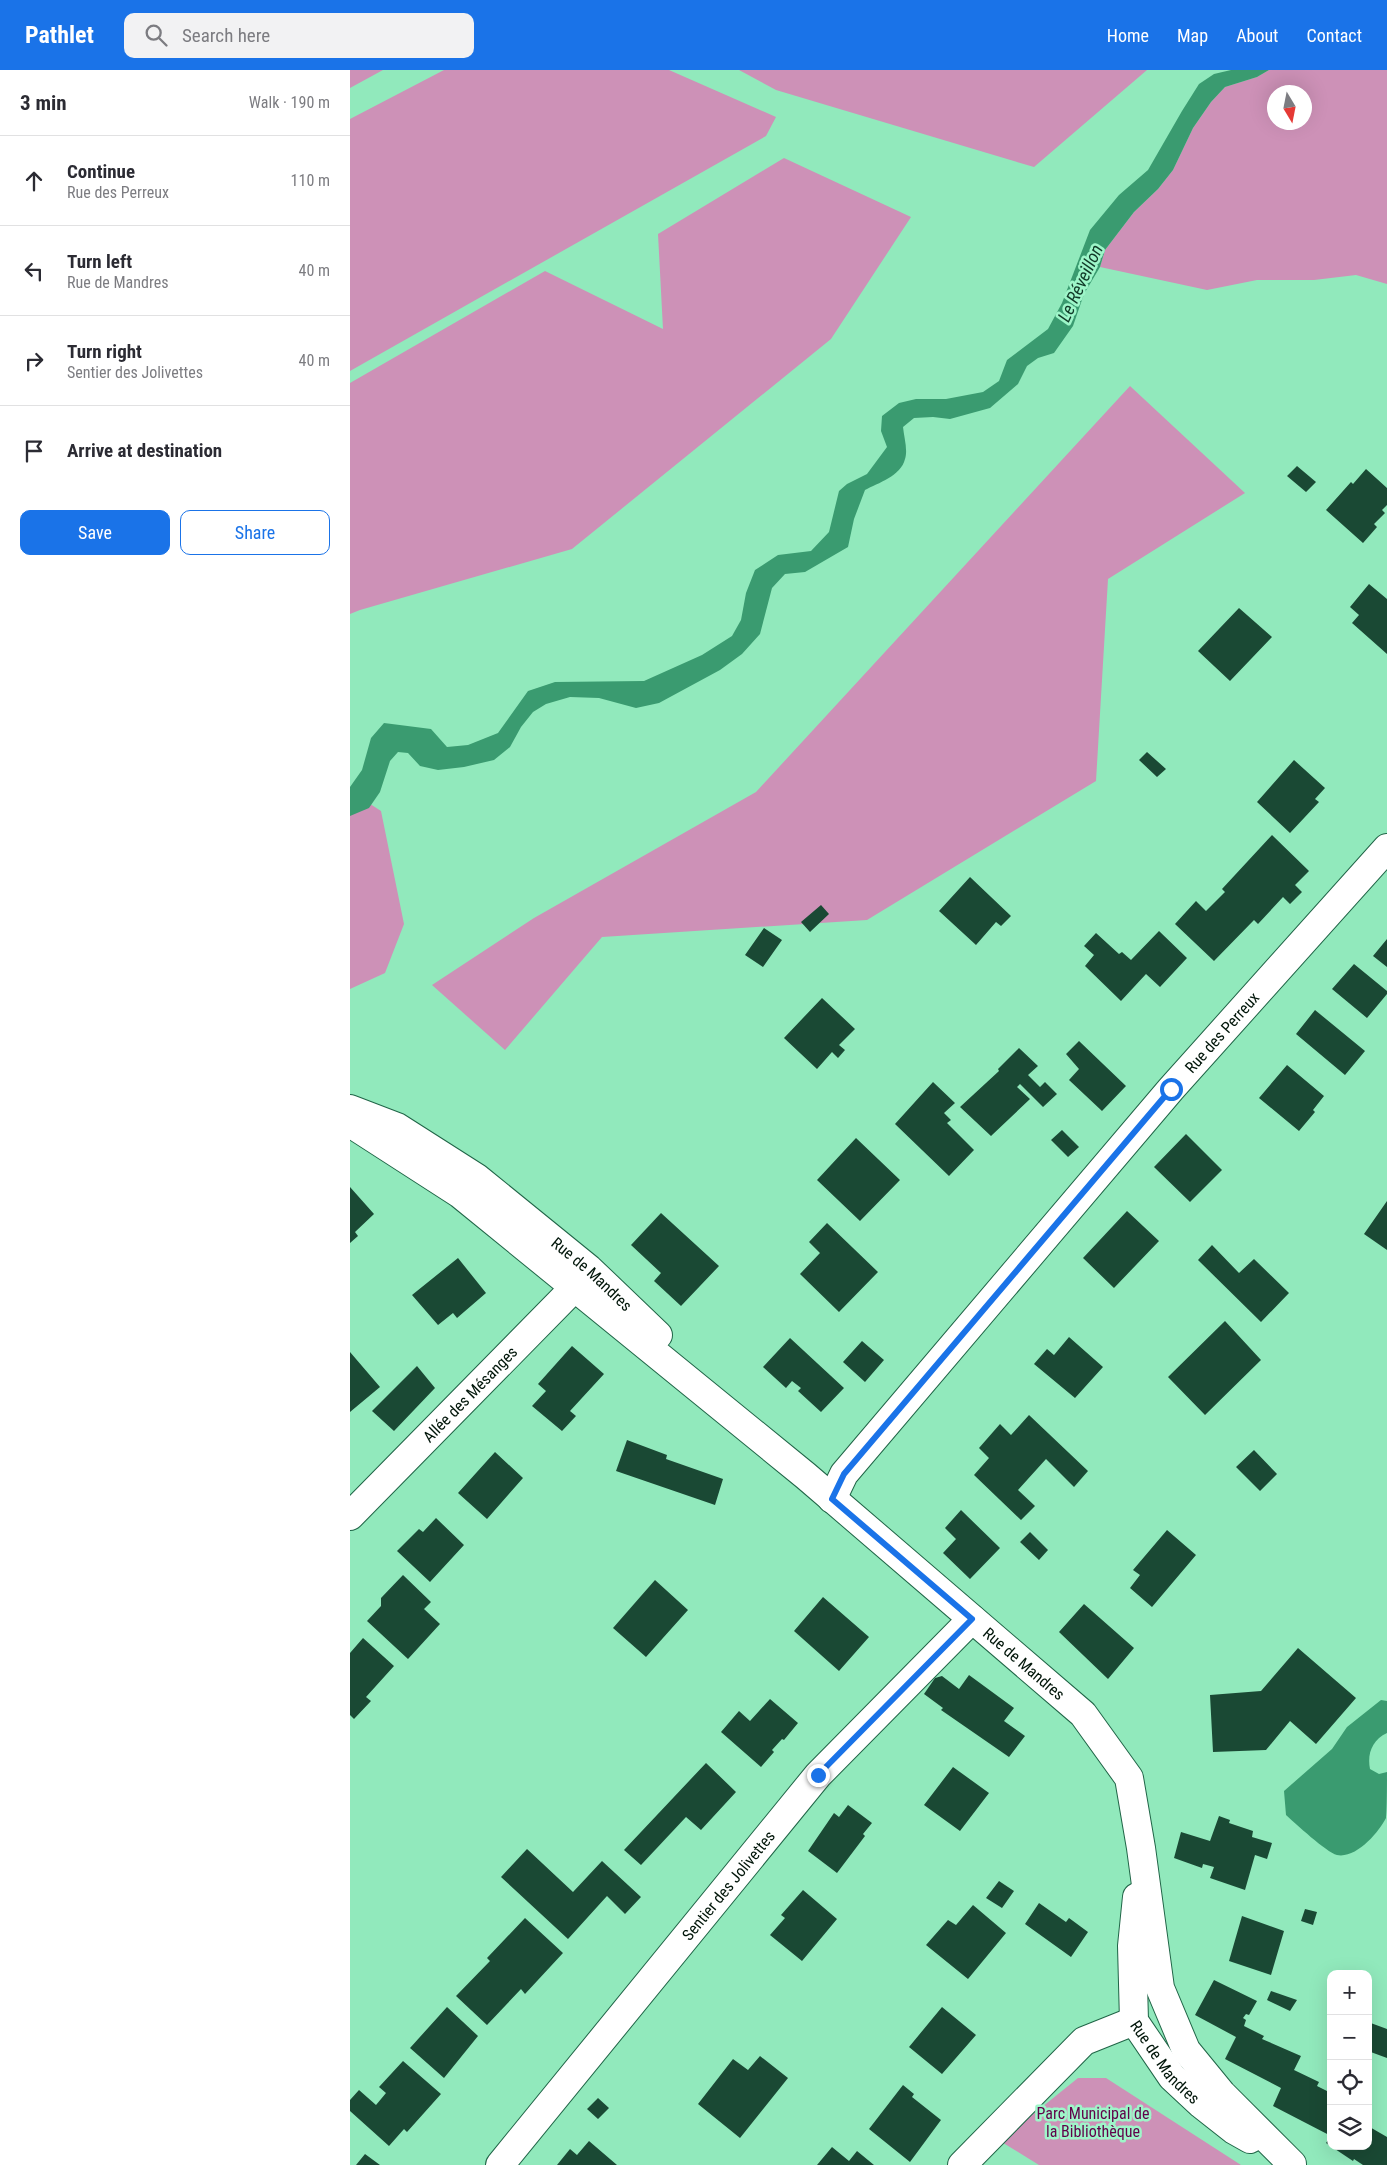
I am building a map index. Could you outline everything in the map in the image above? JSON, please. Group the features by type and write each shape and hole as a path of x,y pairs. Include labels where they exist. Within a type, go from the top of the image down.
{"street":[{"name":"Rue des Perreux","path":"832,1499 844,1474 1171,1089 1387,848"},
{"name":"Rue de Mandres","path":"350,1109 397,1127 477,1178 581,1278 832,1499 1083,1714 1129,1778 1141,1848 1160,1988 1186,2050 1222,2094 1293,2165"},
{"name":"Rue de Mandres","path":"350,1123 460,1194 581,1278"},
{"name":"Allée des Mésanges","path":"350,1516 581,1278"},
{"name":"Sentier des Jolivettes","path":"500,2165 818,1775 972,1619"},
{"name":"Rue de Mandres","path":"1141,1848 1132,1946 1134,2021 1172,2077 1200,2104 1234,2130 1293,2165"},
{"path":"962,2165 1084,2040 1134,2021"}],"green space":[{"path":"350,70 383,70 350,88"},
{"path":"444,70 669,70 776,117 766,136 350,371 350,119"},
{"path":"739,70 1147,70 1034,167 776,90"},
{"path":"1269,70 1387,70 1387,284 1356,275 1314,280 1257,280 1207,290 1100,267 1105,250 1134,212 1158,189 1173,170 1193,128 1211,102 1225,87 1257,77"},
{"path":"784,158 911,217 831,339 572,549 350,614 350,383 545,271 663,329 658,234"},
{"path":"1130,386 1245,493 1108,579 1096,781 867,920 602,937 505,1050 432,985 534,918 756,792"},
{"path":"350,791 381,811 404,924 385,973 350,989"},
{"name":"Parc Municipal de la Bibliothèque","path":"1078,2078 1106,2078 1241,2165 1039,2165 1000,2141"}],"water":[{"name":"Le Réveillon","path":"1231,70 1269,70 1257,77 1225,87 1211,102 1193,128 1173,170 1158,189 1134,212 1105,250 1100,267 1084,294 1073,326 1054,353 1038,358 1027,366 1018,384 990,408 950,419 933,417 914,418 903,427 906,452 903,465 888,478 865,490 854,519 848,547 805,572 785,574 772,588 760,634 742,654 720,670 659,703 636,708 599,698 570,697 546,704 533,712 521,727 510,747 494,760 464,767 438,770 420,766 408,753 398,752 390,761 380,792 369,808 350,816 350,787 362,770 371,738 384,723 431,729 447,747 468,745 498,733 528,691 555,682 644,681 702,655 732,636 741,620 746,593 755,570 778,555 811,551 829,532 839,491 847,484 867,474 887,447 881,431 882,416 899,403 916,399 946,399 983,392 999,381 1007,360 1048,329 1062,303 1090,230 1119,195 1148,170 1199,84 1214,74"},
{"path":"1381,1700 1387,1701 1387,1733 1374,1744 1370,1753 1369,1763 1370,1769 1379,1774 1387,1772 1386,1818 1372,1837 1359,1849 1352,1853 1337,1855 1318,1843 1286,1815 1284,1791 1332,1749 1347,1727"}],"building":[{"path":"1297,466 1316,482 1306,492 1287,476"},
{"path":"1366,469 1387,488 1387,505 1382,510 1385,513 1374,524 1377,527 1363,543 1326,510 1351,482 1353,484"},
{"path":"1369,584 1387,599 1387,654 1352,623 1359,615 1350,607"},
{"path":"1239,608 1272,637 1230,681 1198,651"},
{"path":"1147,752 1166,769 1157,777 1139,760"},
{"path":"1294,760 1325,788 1315,799 1319,802 1290,833 1257,802"},
{"path":"1272,835 1309,871 1295,885 1302,892 1290,904 1283,897 1258,924 1254,920 1214,961 1175,924 1196,901 1206,911 1225,892 1222,889"},
{"path":"970,877 1011,916 1001,926 996,922 976,945 939,911"},
{"path":"821,905 829,914 810,932 801,922"},
{"path":"764,928 782,940 763,967 745,955"},
{"path":"1159,931 1187,958 1160,987 1146,974 1121,1001 1085,966 1094,955 1084,946 1096,933 1119,954 1122,952 1131,960"},
{"path":"1387,939 1387,967 1373,956"},
{"path":"1354,964 1387,991 1387,994 1367,1018 1332,989"},
{"path":"822,998 855,1029 839,1045 845,1050 838,1058 832,1052 817,1069 784,1038"},
{"path":"1315,1010 1365,1051 1345,1075 1296,1034"},
{"path":"1079,1041 1126,1086 1102,1111 1069,1080 1079,1069 1066,1054"},
{"path":"1019,1048 1038,1066 1028,1075 1040,1087 1045,1082 1057,1094 1043,1107 1020,1084 1017,1087 1030,1099 991,1136 960,1107 999,1071 998,1069"},
{"path":"1287,1065 1324,1096 1313,1110 1315,1112 1299,1131 1259,1098"},
{"path":"933,1082 955,1103 944,1113 951,1120 947,1123 974,1150 949,1176 895,1124"},
{"path":"1062,1130 1079,1147 1068,1157 1051,1140"},
{"path":"1186,1134 1222,1170 1190,1202 1154,1167"},
{"path":"856,1138 900,1180 860,1221 817,1180"},
{"path":"350,1187 374,1214 355,1232 358,1236 350,1243"},
{"path":"1387,1201 1387,1250 1364,1234"},
{"path":"1127,1211 1159,1241 1114,1288 1083,1258"},
{"path":"661,1213 719,1266 681,1306 654,1281 661,1273 631,1245"},
{"path":"827,1223 878,1272 839,1312 800,1274 820,1253 809,1242"},
{"path":"1212,1245 1239,1273 1254,1259 1289,1293 1261,1322 1198,1260"},
{"path":"458,1258 486,1293 457,1318 453,1313 438,1325 412,1295"},
{"path":"1225,1321 1261,1360 1205,1415 1168,1377"},
{"path":"1069,1337 1103,1367 1075,1398 1034,1364 1047,1349 1054,1355"},
{"path":"790,1338 844,1388 821,1412 798,1391 801,1388 792,1381 786,1388 763,1367"},
{"path":"862,1341 884,1360 865,1382 843,1362"},
{"path":"572,1346 604,1374 570,1411 576,1416 562,1431 532,1406 546,1391 538,1384"},
{"path":"350,1352 380,1387 350,1412"},
{"path":"417,1366 435,1388 394,1431 372,1411"},
{"path":"1029,1415 1088,1471 1074,1487 1046,1459 1018,1490 1035,1506 1021,1520 974,1475 989,1458 979,1448 1000,1424 1011,1435"},
{"path":"627,1440 667,1455 666,1459 723,1479 715,1505 616,1471"},
{"path":"1254,1450 1277,1474 1260,1491 1236,1467"},
{"path":"495,1452 523,1478 487,1519 458,1493"},
{"path":"961,1510 1000,1548 970,1579 943,1553 956,1539 945,1528"},
{"path":"436,1518 464,1545 430,1582 397,1551 419,1529 423,1532"},
{"path":"1167,1530 1196,1555 1152,1607 1130,1588 1140,1575 1133,1570"},
{"path":"1030,1532 1048,1550 1039,1560 1020,1542"},
{"path":"403,1575 431,1602 424,1609 440,1624 408,1659 367,1621 381,1606 381,1598"},
{"path":"655,1580 688,1610 646,1657 613,1628"},
{"path":"823,1597 869,1637 839,1671 794,1631"},
{"path":"1084,1604 1134,1648 1108,1679 1059,1632"},
{"path":"363,1638 394,1666 366,1697 371,1701 354,1719 350,1715 350,1653"},
{"path":"1298,1648 1356,1698 1316,1744 1290,1721 1266,1750 1213,1752 1210,1695 1261,1691"},
{"path":"969,1675 1014,1708 1004,1721 1025,1736 1009,1757 941,1710 943,1708 924,1694 935,1678 942,1676 959,1689"},
{"path":"770,1699 798,1723 784,1740 782,1739 772,1750 774,1752 761,1767 721,1732 739,1711 750,1721"},
{"path":"706,1763 736,1792 701,1830 686,1817 641,1865 624,1850"},
{"path":"953,1767 989,1793 960,1831 924,1805"},
{"path":"848,1805 872,1823 863,1834 865,1836 837,1873 808,1851 834,1813 839,1817"},
{"path":"1219,1816 1230,1820 1229,1823 1253,1831 1252,1837 1272,1843 1267,1859 1255,1855 1245,1890 1210,1878 1214,1867 1203,1864 1202,1868 1174,1858 1181,1832 1210,1841"},
{"path":"527,1849 573,1892 602,1861 641,1897 625,1914 607,1896 568,1939 501,1877"},
{"path":"999,1881 1014,1891 1002,1908 986,1898"},
{"path":"803,1890 837,1919 802,1961 770,1935 785,1918 781,1915"},
{"path":"1039,1903 1066,1922 1069,1918 1088,1932 1071,1957 1025,1924"},
{"path":"973,1905 1006,1933 968,1979 926,1945 948,1920 956,1925"},
{"path":"1305,1909 1317,1912 1313,1925 1301,1921"},
{"path":"1242,1916 1284,1931 1271,1975 1229,1961"},
{"path":"525,1918 563,1953 525,1994 521,1989 487,2025 456,1996 490,1961 487,1958"},
{"path":"1214,1980 1257,2001 1249,2015 1246,2014 1243,2018 1246,2020 1244,2026 1264,2036 1262,2039 1301,2056 1294,2070 1319,2082 1317,2086 1327,2091 1327,2134 1273,2106 1281,2088 1225,2059 1236,2037 1195,2015"},
{"path":"1271,1991 1297,2000 1290,2011 1267,2000"},
{"path":"447,2007 478,2036 444,2078 410,2048"},
{"path":"942,2007 976,2035 942,2074 909,2047"},
{"path":"1372,2023 1387,2029 1387,2058 1372,2052"},
{"path":"760,2056 788,2078 740,2138 698,2104 733,2059 748,2070"},
{"path":"403,2061 441,2094 407,2132 404,2129 389,2146 350,2111 350,2100 359,2090 376,2105 386,2093 379,2087"},
{"path":"903,2085 914,2094 912,2097 941,2120 910,2162 869,2129"},
{"path":"598,2098 609,2108 598,2119 587,2109"},
{"path":"1372,2128 1387,2137 1387,2165 1363,2165 1354,2159 1353,2161 1336,2150 1372,2150"},
{"path":"589,2141 617,2165 557,2165 570,2149 577,2155"},
{"path":"832,2147 849,2161 857,2151 874,2165 817,2165"},
{"path":"365,2154 380,2165 356,2165"}],"route":[{"path":"818,1775 972,1619 832,1499 844,1474 1171,1089"}]}
